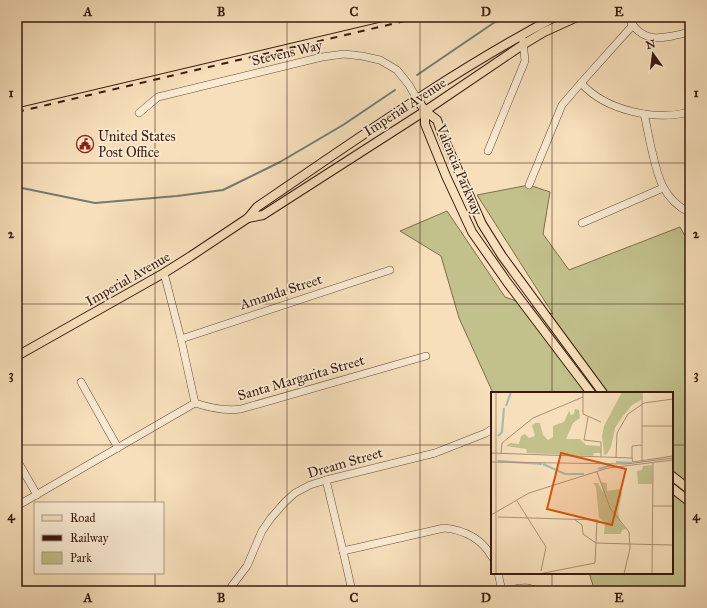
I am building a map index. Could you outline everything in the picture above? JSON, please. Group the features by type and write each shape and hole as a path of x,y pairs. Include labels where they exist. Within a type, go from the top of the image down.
{"main road":[{"name":"Imperial Avenue","path":"17,356 164,273 191,256 248,218 257,207 417,99 522,35 555,17"},
{"name":"Imperial Avenue","path":"248,218 263,216 524,44 544,32 577,17"},
{"name":"Stevens Way","path":"417,99 424,110"},
{"name":"Valencia Parkway","path":"424,110 425,124 446,176 472,232 507,282 590,392"},
{"name":"Valencia Parkway","path":"424,110 436,120 482,224 507,262 602,392"},
{"path":"673,477 690,490"},
{"path":"673,489 690,502"}],"street":[{"path":"628,17 632,25 646,36 666,38 690,32"},
{"path":"529,185 562,105 632,25"},
{"path":"488,151 525,61 522,35"},
{"name":"Stevens Way","path":"139,113 158,97 344,54 380,60 397,70 409,85 417,99"},
{"path":"581,83 592,93 606,102 623,109 644,114 668,115 690,112"},
{"path":"644,114 657,172 663,188 672,200 687,211"},
{"path":"582,223 663,188"},
{"name":"Amanda Street","path":"181,339 390,270"},
{"path":"17,506 195,403 181,339 164,273"},
{"name":"Santa Margarita Street","path":"195,403 224,410 241,409 426,356"},
{"path":"81,382 118,448"},
{"name":"Dream Street","path":"228,591 247,566 262,531 280,507 295,493 310,485 326,480 435,453 491,430"},
{"path":"17,460 37,495"},
{"path":"326,480 352,591"},
{"path":"343,551 444,528 457,530 470,535 481,543 491,556"},
{"path":"498,574 502,591"},
{"path":"506,591 524,587 531,588 536,591"}],"green space":[{"path":"529,185 550,192 543,234 569,270 680,227 690,245 690,591 595,591 589,574 673,574 673,392 493,392 459,318 441,256 400,231 447,211 505,297 553,314 477,195"}],"waterway":[{"path":"417,75 495,22 513,17"},
{"path":"17,187 95,203 177,196 223,190 280,162 343,125 395,90"}],"tram line":[{"path":"17,108 402,17"}],"railway":[{"path":"17,112 422,17"}],"place":[{"name":"United States Post Office","path":"85,144"}]}
